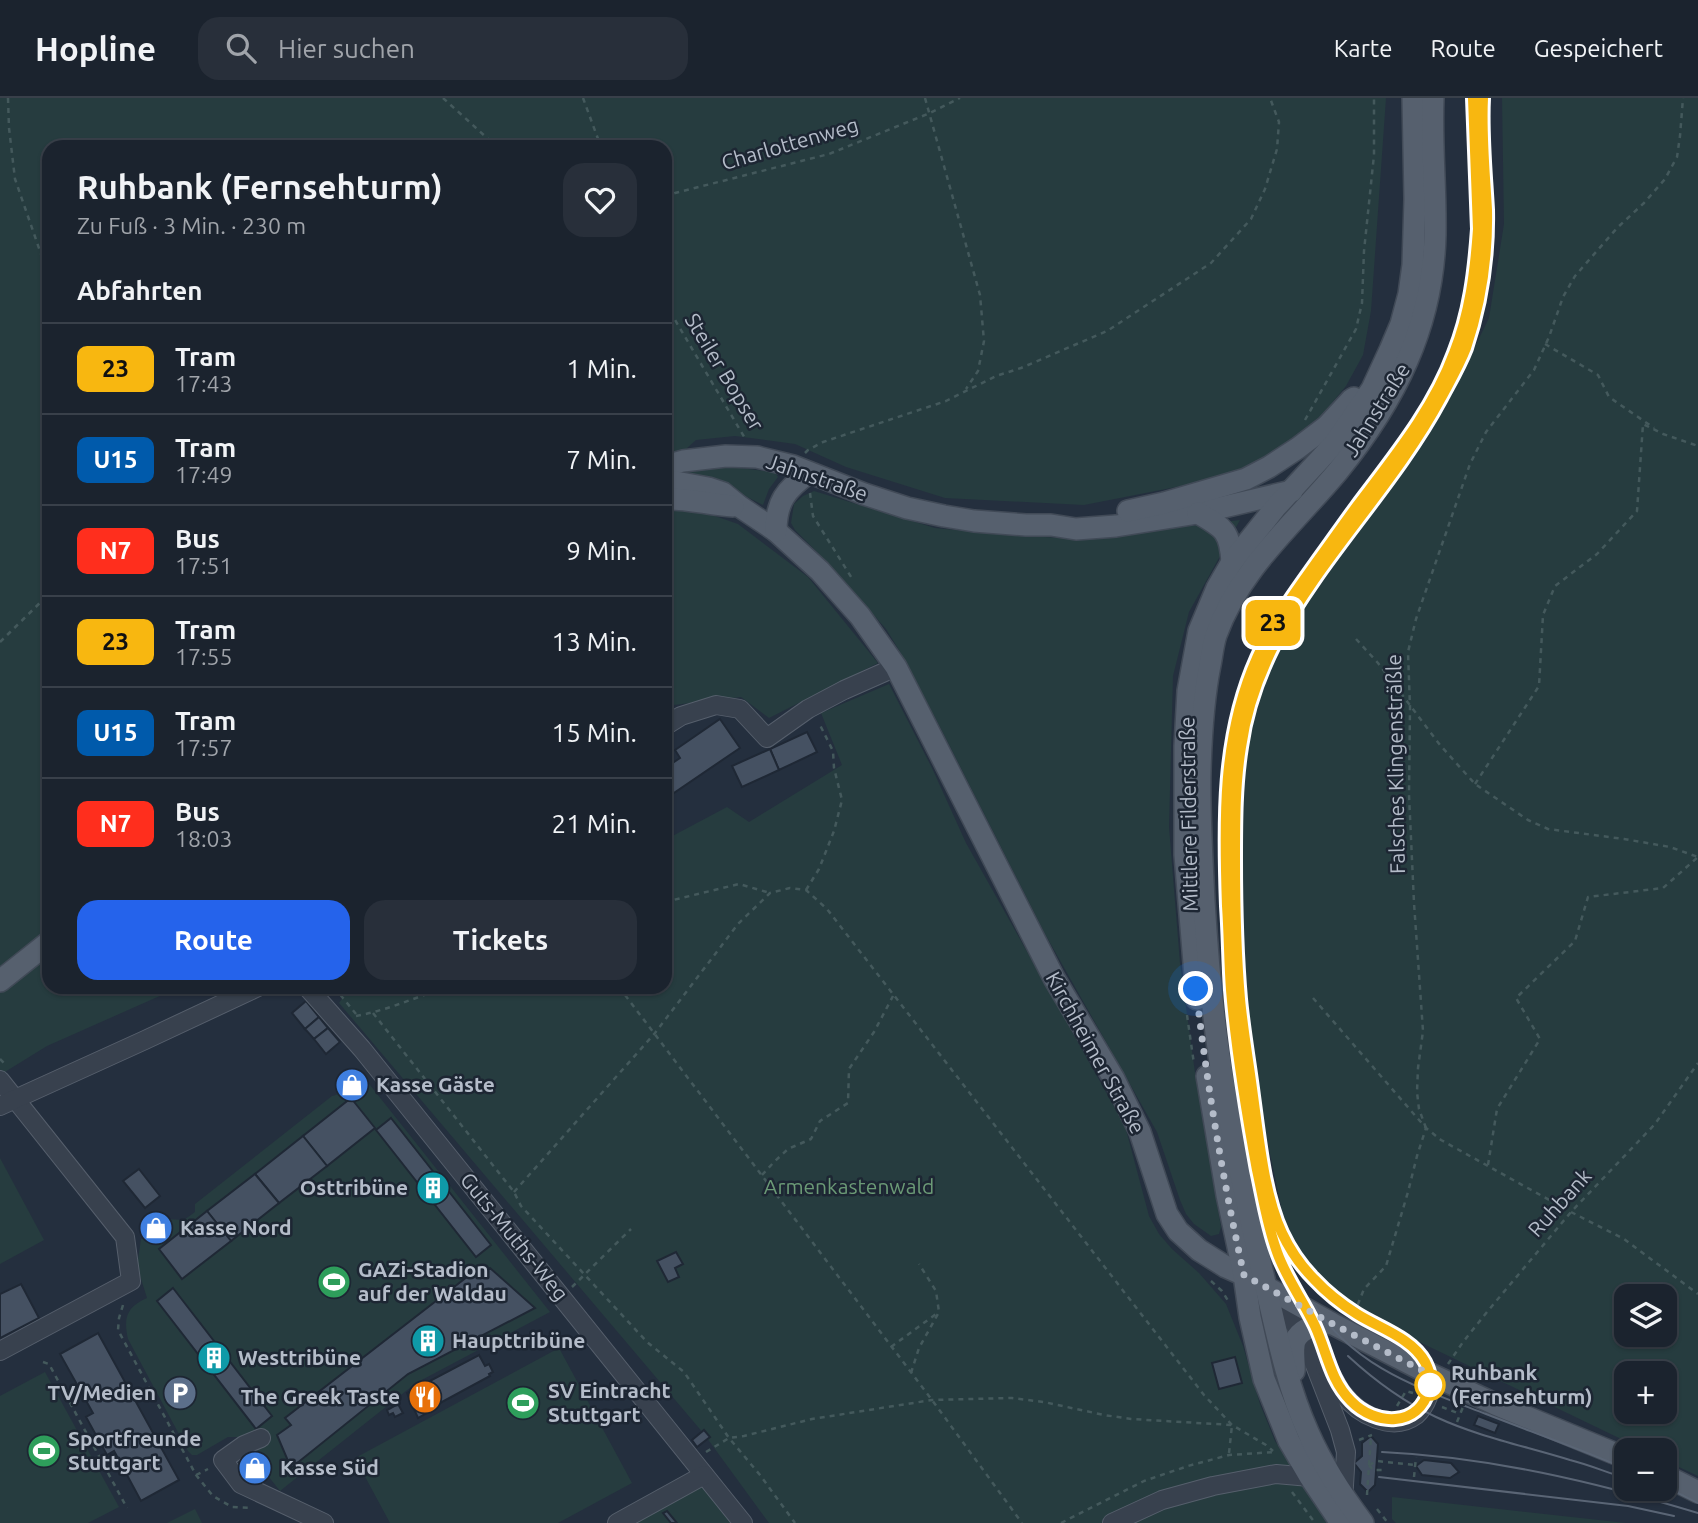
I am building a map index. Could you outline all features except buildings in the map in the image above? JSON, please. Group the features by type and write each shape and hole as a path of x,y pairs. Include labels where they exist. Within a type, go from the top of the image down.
{"main road":[{"name":"Jahnstraße","path":"1051,525 1080,517 1164,503 1246,479 1298,448 1327,426 1351,400 1372,389 1401,324 1412,278 1415,199 1413,98"},
{"name":"Jahnstraße","path":"672,464 726,456 757,457 801,469 908,508 975,521 1076,529 1198,513 1290,492 1338,471 1388,399 1410,356 1423,318 1434,263 1433,98"},
{"name":"Mittlere Filderstraße","path":"1341,1523 1310,1477 1284,1431 1264,1379 1250,1317 1210,1094 1198,1003 1185,855 1185,746 1188,691 1199,631 1217,588 1247,542 1335,443 1372,389"},
{"path":"776,531 779,505 795,483 801,469"},
{"name":"Mittlere Filderstraße","path":"1338,471 1263,555 1236,592 1215,637 1204,693 1199,797 1213,1016 1228,1109 1266,1287 1291,1387 1308,1432 1343,1496 1363,1523"},
{"name":"Kirchheimer Straße","path":"672,481 723,493 776,531 820,571 860,615 896,667 1054,978 1119,1090 1140,1132 1167,1214 1178,1231 1199,1250 1226,1267 1432,1376 1614,1453"},
{"name":"Kirchheimer Straße","path":"672,499 739,506"},
{"path":"1198,513 1219,525 1229,539 1233,562"},
{"path":"0,981 42,948"},
{"path":"1291,1387 1295,1342 1310,1326 1331,1323"},
{"path":"1310,1477 1343,1496"},
{"path":"1677,1482 1698,1492"}],"street":[{"path":"672,722 716,705 740,709 767,738 812,707 896,667"},
{"path":"8,1102 243,994"},
{"name":"Guts-Muths-Weg","path":"313,994 362,1049 743,1523"},
{"path":"0,1080 8,1102 125,1237 131,1281 0,1351"},
{"path":"1266,1287 1283,1312 1302,1332 1345,1445 1346,1467 1341,1523"},
{"path":"1312,1356 1330,1371 1337,1386 1353,1405 1371,1418 1387,1422 1410,1418 1421,1409 1430,1392 1432,1376"},
{"path":"261,1438 244,1445 223,1460 241,1484 324,1523"},
{"path":"617,1523 699,1468"},
{"path":"1112,1523 1162,1500 1213,1486 1281,1474 1310,1477"}],"path":[{"path":"8,98 16,179 42,255"},
{"path":"443,98 489,140"},
{"path":"583,98 598,140"},
{"path":"925,98 980,295 984,341 978,370 964,392"},
{"name":"Charlottenweg","path":"672,194 830,154 960,98"},
{"path":"859,589 813,516 801,469 808,450 823,442 946,401 996,376 1107,331 1211,263 1251,219 1265,189 1277,149 1279,122 1270,98"},
{"path":"1302,427 1356,329 1362,303 1364,251 1374,165 1374,98"},
{"name":"Falsches Klingensträßle","path":"1426,1128 1419,1109 1417,1092 1423,1031 1409,795 1408,652 1423,596 1470,464 1486,432 1534,370 1563,297 1575,276 1665,179 1677,157 1683,98"},
{"name":"Steiler Bopser","path":"672,315 757,457"},
{"path":"1545,344 1598,375 1609,397 1663,434"},
{"path":"1475,784 1539,686 1544,615 1555,586 1597,554 1637,511 1643,424 1698,446"},
{"path":"0,642 42,601"},
{"path":"1356,639 1378,663 1440,745 1475,784 1528,820 1548,829 1670,847 1698,857 1663,888 1588,897 1575,941 1516,998 1541,1039 1497,1109 1488,1165"},
{"path":"806,890 819,869 834,831 842,800 833,751 812,707"},
{"path":"672,900 740,884 770,893"},
{"path":"514,1192 655,1033 738,924 770,893 790,888 806,890 827,909 1204,1395 1232,1425 1274,1452 1229,1455 1188,1465 1144,1481 1061,1523"},
{"path":"340,994 357,1016 427,994"},
{"path":"624,994 1022,1523"},
{"path":"762,1175 788,1149 811,1139 820,1121 848,1102 849,1069 874,1032 894,995"},
{"path":"1313,998 1426,1128 1441,1140 1624,1239 1698,1294"},
{"path":"373,1013 514,1192 521,1206 646,1342 684,1373 729,1438 795,1523"},
{"path":"1187,1013 1194,1063"},
{"name":"Ruhbank","path":"1387,1422 1406,1391 1417,1395 1571,1212 1655,1124 1698,1063"},
{"path":"1353,1333 1354,1312 1364,1289 1386,1266 1426,1128"},
{"path":"562,1297 631,1229"},
{"path":"911,1373 919,1348 939,1312 936,1291 919,1264"},
{"path":"131,1281 119,1318 118,1331 196,1475 213,1496 232,1507 258,1508"},
{"path":"891,1347 939,1312"},
{"path":"43,1362 49,1364 127,1508"},
{"path":"699,1468 721,1441 729,1438 812,1419 932,1400 1012,1398 1131,1419 1232,1425"},
{"path":"1436,1404 1460,1415"},
{"path":"1457,1422 1463,1407"},
{"path":"1367,1497 1371,1436 1387,1422"},
{"path":"1229,1455 1232,1425"},
{"path":"1414,1477 1416,1457"},
{"path":"1369,1465 1377,1461 1415,1465"},
{"path":"1369,1465 1373,1470 1384,1470"},
{"path":"196,1475 208,1469"},
{"path":"1281,1474 1315,1523"},
{"path":"1372,1503 1388,1523"}],"green space":[{"path":"0,98 1386,98 1371,311 1363,355 1346,386 1322,415 1248,473 1084,505 945,498 846,467 795,444 735,436 696,440 672,462 672,140 42,140 42,994 164,994 47,1046 0,1075"},
{"path":"1502,98 1698,98 1698,1476 1677,1466 1677,1438 1619,1438 1407,1336 1347,1303 1327,1284 1299,1249 1285,1225 1261,1111 1246,985 1241,887 1243,768 1249,722 1261,682 1285,637 1363,521 1411,456 1463,371 1489,318 1504,224"},
{"path":"722,468 773,472 778,477 769,489 763,505 729,488 677,475"},
{"path":"814,491 935,528 1009,535 1082,539 1240,520 1189,612 1173,676 1169,827 1180,963 1196,1080 1221,1227 1219,1234 1211,1236 1194,1224 1186,1214 1157,1132 1045,934 899,650 886,629 791,523 794,504"},
{"path":"672,495 689,507 738,524 808,577 878,663 769,718 741,697 672,705"},
{"name":"Armenkastenwald","path":"889,684 966,843 1125,1126 1149,1216 1172,1249 1199,1273 1226,1304 1275,1441 1332,1523 769,1523 704,1434 339,1003 345,994 672,994 672,836 727,807 749,822 842,765 821,713"},
{"name":"GAZi-Stadion auf der Waldau","path":"366,1080 550,1312 416,1383 280,1491 237,1437 228,1437 197,1455 188,1451 128,1339 128,1314 135,1305 147,1298 137,1266 141,1239 167,1219 184,1220 195,1212 195,1204 332,1096 341,1092 348,1083"},
{"path":"0,1158 44,1240 0,1264"},
{"name":"SV Eintracht Stuttgart","path":"559,1348 632,1483 558,1523 390,1523 355,1458"},
{"name":"Sportfreunde Stuttgart","path":"45,1372 119,1507 88,1523 0,1523 0,1396"},
{"path":"693,1486 704,1488 732,1523 625,1523"},
{"path":"1392,1497 1626,1523 1396,1523 1392,1519"},
{"path":"195,1509 202,1523 167,1523"}],"tram line":[{"path":"1273,1209 1296,1256 1321,1286 1336,1300 1409,1345 1425,1362 1430,1385 1424,1402 1414,1413 1400,1419 1371,1415 1344,1392 1331,1371 1315,1327 1277,1252 1251,1135 1235,1030 1229,958 1226,800 1239,708 1253,664 1266,636 1288,601 1422,416 1457,347 1470,298 1476,246 1473,98"},
{"name":"23","path":"1473,98 1478,229 1470,296 1458,344 1433,397 1404,444 1273,624 1253,666 1238,714 1228,768 1225,807 1231,989 1247,1115 1268,1225 1285,1272 1319,1333 1326,1358 1338,1384 1361,1410 1389,1419 1408,1417 1423,1403 1430,1382 1426,1364 1405,1341 1333,1298 1314,1280 1291,1250 1273,1209 1259,1137 1240,999 1235,886 1237,778 1246,719 1260,675 1278,637 1309,588 1408,452 1433,413 1458,367 1474,323 1484,273 1487,229 1483,98"},
{"path":"1256,687 1272,649 1307,592"},
{"path":"1313,1303 1347,1344 1389,1373 1436,1395 1614,1464"},
{"path":"1348,1356 1390,1390 1436,1417 1485,1436 1614,1474"},
{"path":"1382,1452 1502,1465 1581,1481 1698,1513"},
{"path":"1379,1477 1628,1506 1674,1516"},
{"path":"1677,1492 1698,1503"}],"place":[{"name":"Kasse Gäste","path":"352,1085"},
{"name":"Osttribüne","path":"433,1188"},
{"name":"Kasse Nord","path":"156,1228"},
{"name":"GAZi-Stadion auf der Waldau","path":"334,1282"},
{"name":"Haupttribüne","path":"428,1341"},
{"name":"Westtribüne","path":"214,1358"},
{"name":"Ruhbank (Fernsehturm)","path":"1430,1385"},
{"name":"TV/Medien","path":"180,1393"},
{"name":"The Greek Taste","path":"425,1397"},
{"name":"SV Eintracht Stuttgart","path":"523,1403"},
{"name":"Sportfreunde Stuttgart","path":"44,1451"},
{"name":"Kasse Süd","path":"255,1468"}],"route":[{"path":"1196,989 1210,1094 1244,1275 1431,1375 1430,1385"}]}
